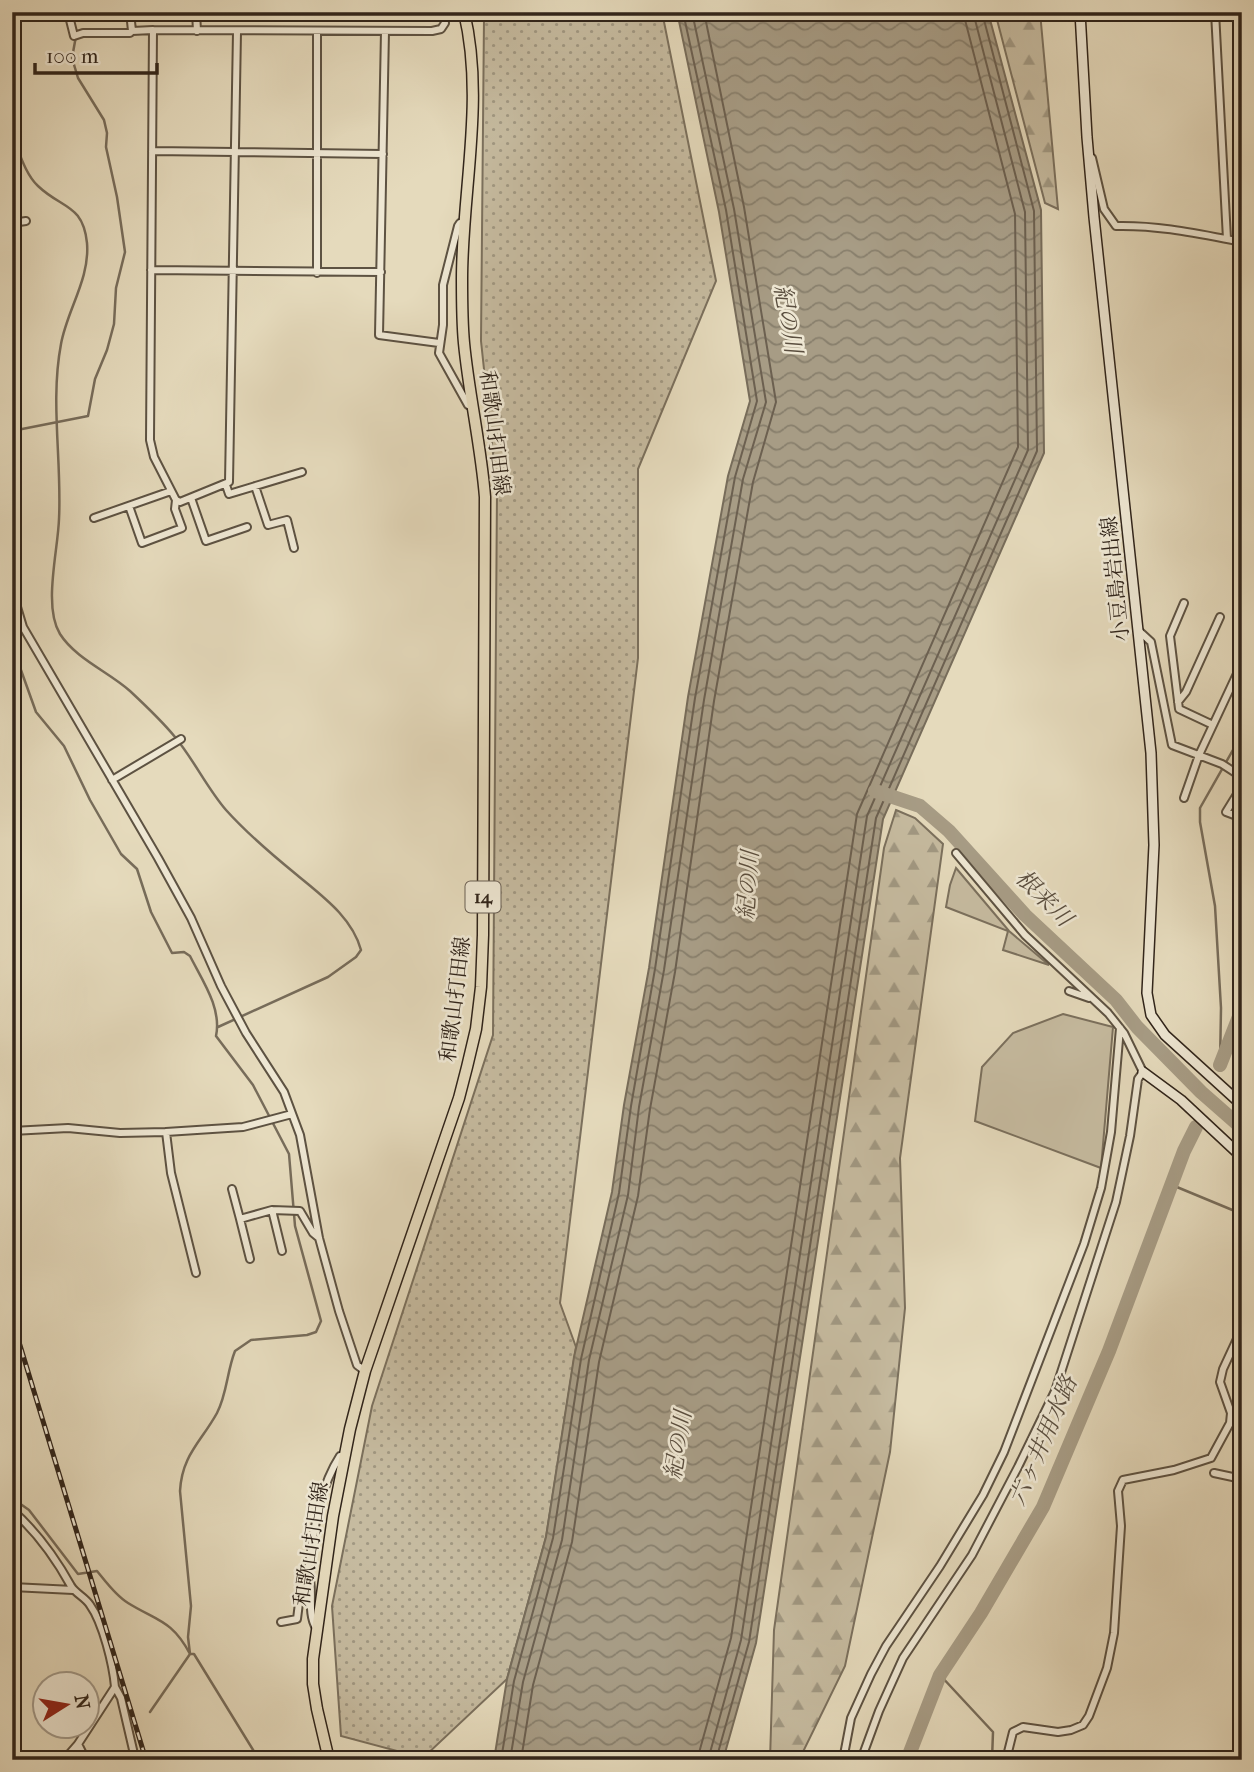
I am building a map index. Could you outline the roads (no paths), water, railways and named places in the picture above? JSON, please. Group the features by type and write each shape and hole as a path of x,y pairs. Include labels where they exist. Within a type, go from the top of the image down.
{"main road":[{"name":"和歌山打田線","path":"329,1760 313,1684 313,1659 344,1456 365,1371 459,1098 476,1029 481,987 484,935 485,497 481,453 463,340 462,276 472,81 464,12"},
{"name":"小豆島岩出線","path":"1080,12 1087,137 1151,753 1154,845 1147,993 1151,1015 1165,1035 1242,1105"},
{"path":"1143,1072 1181,1100 1242,1157"}],"street":[{"path":"68,12 74,36 83,33 153,30 432,32 441,29 446,23 443,12"},
{"path":"130,12 132,31"},
{"path":"196,12 197,31"},
{"path":"1215,12 1227,239"},
{"path":"129,506 142,543 182,528 175,509 176,500 154,457 150,440 153,30"},
{"path":"385,31 379,335 439,343"},
{"path":"176,500 180,502 229,482 237,32"},
{"path":"317,32 317,273"},
{"path":"1087,137 1104,209 1116,226 1186,230 1242,242"},
{"path":"152,152 383,153"},
{"path":"12,223 26,221"},
{"path":"465,223 458,226 443,285 443,325 439,353 468,405 473,407"},
{"path":"151,270 382,272"},
{"path":"226,485 229,494 302,472"},
{"path":"255,486 268,525 287,520 294,548"},
{"path":"94,518 171,491"},
{"path":"191,498 206,541 247,527"},
{"path":"12,570 17,607 23,627 191,918 221,986 246,1033 284,1092 300,1135 319,1238 350,1344 357,1364 365,1371"},
{"path":"1184,603 1170,636 1178,709 1213,725"},
{"path":"1178,702 1186,692 1220,617"},
{"path":"1138,629 1151,642 1172,745 1225,766 1242,777"},
{"path":"1184,798 1199,755 1242,663"},
{"path":"112,780 181,739"},
{"path":"1242,786 1226,813 1242,818"},
{"path":"860,1760 903,1658 972,1555 1055,1391 1116,1202 1130,1136 1138,1079 1143,1072 1120,1028 1025,935 956,853"},
{"path":"1069,991 1091,998"},
{"path":"843,1760 851,1718 870,1674 969,1519 1004,1451 1084,1244 1101,1188 1111,1132 1120,1028"},
{"path":"12,1131 68,1128 120,1133 166,1132 243,1127 292,1114"},
{"path":"166,1132 171,1173 196,1273"},
{"path":"232,1189 250,1259"},
{"path":"240,1219 272,1210 300,1211 319,1238"},
{"path":"272,1210 282,1251"},
{"path":"1006,1760 1013,1732 1023,1727 1058,1732 1072,1731 1083,1725 1089,1716 1107,1668 1114,1633 1121,1526 1118,1491 1123,1480 1174,1470 1211,1458 1230,1423 1231,1413 1220,1382 1223,1369 1242,1328"},
{"path":"281,1622 297,1619 301,1587 308,1571 319,1507 334,1465 344,1456"},
{"path":"1214,1473 1242,1479"},
{"path":"12,1510 38,1535 66,1574 73,1590 88,1601 97,1614 134,1754 118,1760"},
{"path":"308,1571 312,1582 312,1620 317,1629"},
{"path":"12,1587 73,1590"},
{"path":"64,1760 78,1744 115,1687"},
{"path":"78,1744 86,1760"}],"water":[{"name":"紀の川","path":"675,12 988,12 1041,210 1044,453 883,819 756,1643 723,1760 494,1760 507,1679 546,1537 574,1357 612,1192 624,1105 649,968 688,697 728,476 750,401 719,212"}],"waterway":[{"path":"12,431 88,416 95,379 114,324 116,288 125,252 106,147 107,133 104,120 78,78 72,58 76,36"},
{"path":"12,135 33,181 76,214 85,230 87,243 82,282 61,344 56,388 59,519 52,594 55,622 60,634 75,651 122,684 159,719 182,746 226,810 260,844 335,908 351,927 361,950 356,957 328,977 218,1027"},
{"path":"12,645 36,712 64,746 90,800 121,854 137,869 151,912 172,953 184,952 190,956 214,1005 216,1036 253,1085 289,1154 295,1226 321,1321 316,1332 251,1340 235,1351 217,1413 188,1458 180,1491 191,1606 188,1637 190,1654 150,1712"},
{"path":"1220,1065 1221,1008 1215,906 1200,822 1200,808 1242,734"},
{"name":"根来川","path":"875,791 920,806 949,831 1025,915 1116,1000 1137,1027 1201,1092 1242,1128"},
{"name":"六ヶ井用水路","path":"1220,1065 1242,1009"},
{"name":"六ヶ井用水路","path":"907,1760 940,1675 981,1613 1043,1507 1109,1351 1184,1151 1196,1127"},
{"path":"1172,1185 1242,1214"},
{"path":"12,1498 29,1510 78,1574 97,1571 124,1600 163,1622 177,1634 190,1654 194,1654 255,1753"},
{"path":"940,1675 993,1732 992,1760"}],"railway":[{"path":"12,1319 146,1760"}]}
